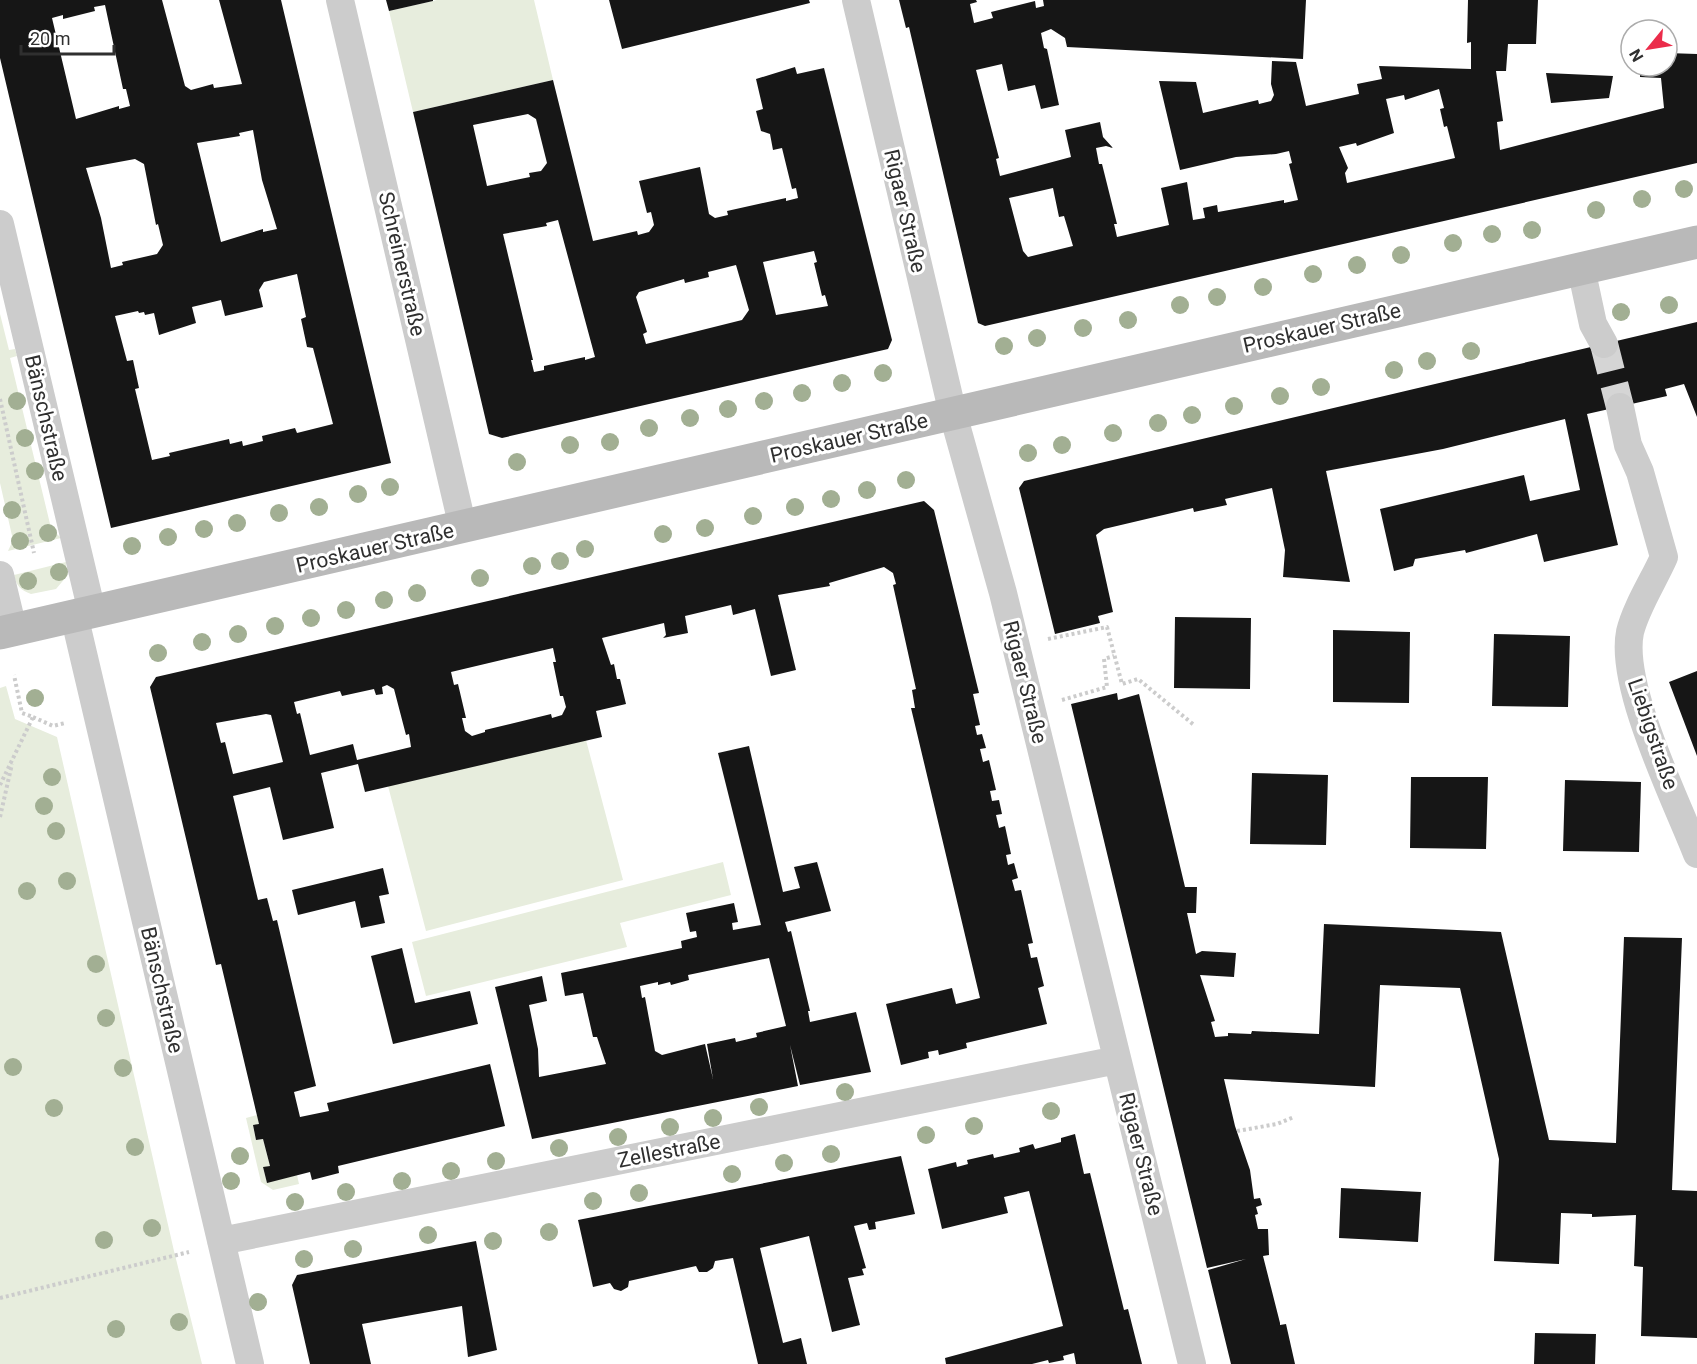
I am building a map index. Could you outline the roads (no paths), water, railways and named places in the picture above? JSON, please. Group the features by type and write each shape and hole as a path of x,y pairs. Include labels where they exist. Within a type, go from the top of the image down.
{"street":[{"name":"Schreinerstraße","path":"340,0 463,528"},
{"name":"Rigaer Straße","path":"856,0 953,414 1003,593 1192,1364"},
{"name":"Bänschstraße","path":"0,224 83,614 250,1364"},
{"name":"Proskauer Straße","path":"7,631 463,528 1697,242"},
{"path":"1581,268 1594,339"},
{"name":"Liebigstraße","path":"1610,409 1640,472 1664,557 1631,630 1627,658 1636,696 1697,854"},
{"path":"0,574 7,631"},
{"name":"Zellestraße","path":"221,1241 1117,1060"}],"tunnel":[{"path":"1604,344 1620,407"}]}
